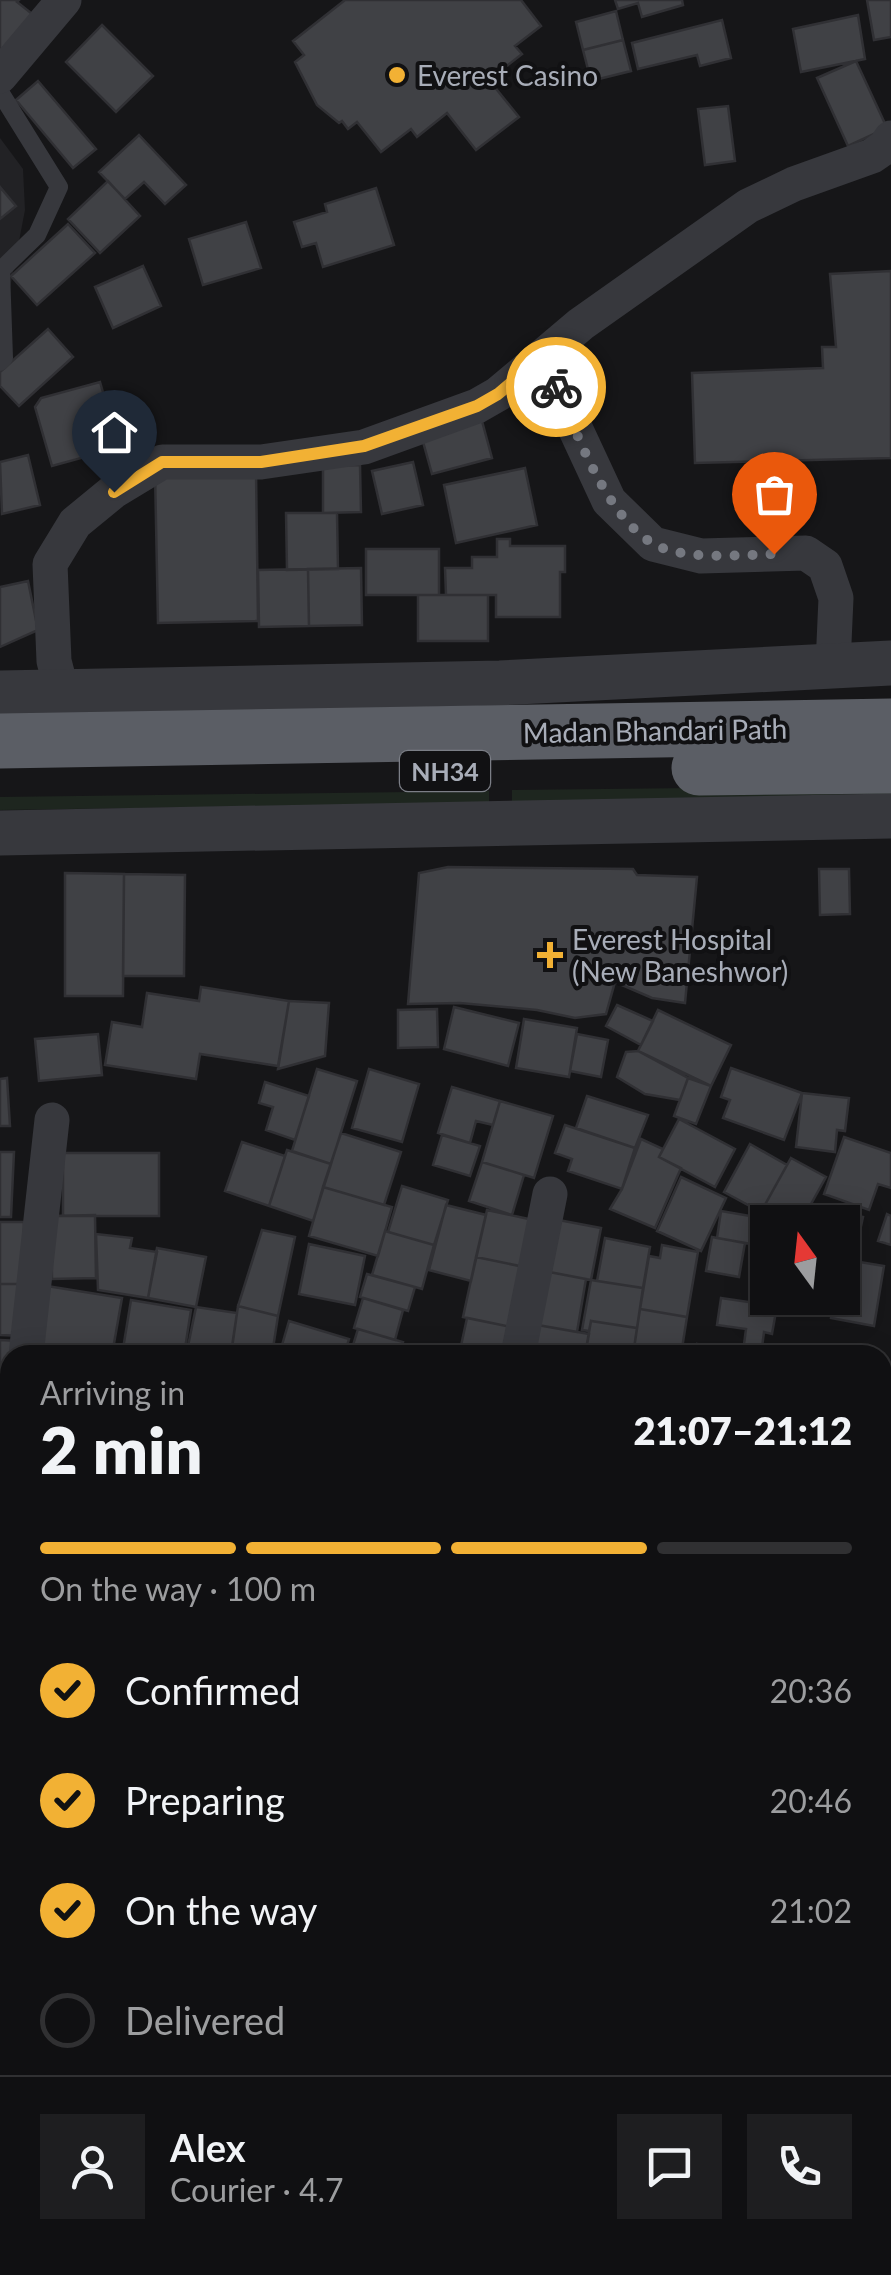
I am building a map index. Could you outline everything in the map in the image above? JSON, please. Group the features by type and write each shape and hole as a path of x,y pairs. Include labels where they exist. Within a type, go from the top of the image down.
{"highway":[{"name":"Madan Bhandari Path","path":"0,741 891,726"},
{"name":"Madan Bhandari Path","path":"0,776 891,766"}],"street":[{"path":"0,76 64,0"},
{"path":"62,692 54,661 50,564 76,524 114,492 162,462 261,462 364,446 477,406 498,394 581,324 748,206 881,147"},
{"path":"542,357 609,501 653,544 701,556 806,553 825,566 836,598 833,665"},
{"path":"0,693 500,683 891,663"},
{"path":"0,833 891,816"},
{"path":"27,1345 52,1120"},
{"path":"520,1345 550,1194"}],"lane":[{"path":"0,92 59,188 37,235 2,270 4,358 0,362"}],"shaded area":[{"path":"0,138 23,169 25,210 0,340"},
{"path":"891,786 891,798 512,802 512,790"},
{"path":"489,791 489,803 0,810 0,797"}],"building":[{"path":"0,0 19,0 36,17 0,61"},
{"name":"Everest Casino","path":"345,0 521,0 541,26 515,46 522,54 489,80 519,117 476,150 447,113 417,137 411,129 381,152 357,122 348,129 317,105 295,62 304,55 293,41"},
{"path":"615,0 682,0 683,5 642,17 638,3 618,9"},
{"path":"867,0 891,0 891,37 874,40"},
{"path":"616,11 623,40 583,50 576,22"},
{"path":"858,15 865,59 801,72 793,29"},
{"path":"722,20 731,58 700,66 697,55 638,69 632,43"},
{"path":"102,25 153,76 116,112 66,62"},
{"path":"623,40 631,71 591,81 583,50"},
{"path":"856,61 887,128 848,146 817,78"},
{"path":"38,81 96,149 73,168 16,100"},
{"path":"728,106 735,161 705,165 698,109"},
{"path":"139,135 186,185 165,204 144,182 125,199 99,172"},
{"path":"108,181 140,216 100,253 68,219"},
{"path":"0,187 16,206 0,219"},
{"path":"376,188 394,245 323,267 316,243 302,247 294,222 327,212 325,204"},
{"path":"246,222 261,268 203,285 189,239"},
{"path":"68,224 95,253 37,305 11,276"},
{"path":"143,266 161,306 113,328 95,287"},
{"path":"891,271 891,458 695,463 692,373 823,368 822,347 836,347 830,274"},
{"path":"48,329 73,357 19,406 0,386 0,372"},
{"path":"100,382 109,413 76,426 85,457 52,466 35,407 41,398"},
{"path":"482,421 492,458 432,474 422,438"},
{"path":"28,455 40,505 2,514 0,462"},
{"path":"413,462 423,505 382,514 372,471"},
{"path":"360,465 361,512 323,513 323,466"},
{"path":"525,468 537,525 456,543 444,485"},
{"path":"256,470 258,621 158,623 155,472"},
{"path":"286,513 337,513 338,569 287,570"},
{"path":"497,539 510,539 510,546 565,546 565,572 560,572 560,617 496,617 496,595 446,595 445,568 472,568 472,557 497,557"},
{"path":"366,549 439,549 439,595 366,595"},
{"path":"361,568 362,625 309,626 308,569"},
{"path":"308,569 309,626 259,627 258,570"},
{"path":"28,581 38,630 0,647 0,587"},
{"path":"418,595 488,595 488,641 418,641"},
{"name":"Everest Hospital (New Baneshwor)","path":"448,867 633,869 637,875 697,877 685,1003 652,998 615,982 606,1014 575,1018 537,1010 460,1003 408,1004 419,873"},
{"path":"819,869 849,869 850,914 820,915"},
{"path":"65,873 124,874 123,996 65,996"},
{"path":"124,874 185,875 184,976 123,976"},
{"path":"201,987 289,1001 278,1066 200,1054 196,1079 105,1065 112,1022 142,1027 147,993 199,1001"},
{"path":"289,1001 329,1003 325,1056 278,1069"},
{"path":"617,1005 653,1021 641,1045 606,1026"},
{"path":"454,1007 519,1023 508,1066 444,1049"},
{"path":"437,1009 438,1047 398,1048 398,1010"},
{"path":"658,1010 731,1045 711,1086 638,1051"},
{"path":"524,1019 577,1028 569,1077 516,1068"},
{"path":"98,1034 102,1075 39,1081 35,1039"},
{"path":"577,1034 608,1040 601,1077 570,1071"},
{"path":"638,1051 688,1078 680,1100 645,1094 617,1077 626,1052"},
{"path":"731,1068 802,1093 784,1140 723,1118 730,1100 721,1097"},
{"path":"317,1069 357,1081 331,1164 292,1151"},
{"path":"369,1069 419,1084 402,1142 352,1128"},
{"path":"7,1078 10,1126 0,1126 0,1079"},
{"path":"688,1078 711,1086 696,1124 674,1116"},
{"path":"265,1082 309,1096 295,1140 266,1130 273,1107 259,1103"},
{"path":"452,1087 500,1101 493,1125 476,1121 470,1143 438,1133"},
{"path":"802,1093 849,1098 845,1131 837,1130 835,1152 796,1147"},
{"path":"587,1096 648,1115 635,1148 576,1128"},
{"path":"500,1101 553,1116 534,1178 482,1162"},
{"path":"679,1119 735,1149 715,1187 659,1157"},
{"path":"565,1125 635,1148 622,1189 568,1171 572,1159 555,1153"},
{"path":"341,1133 401,1152 384,1205 323,1187"},
{"path":"442,1135 480,1146 470,1176 433,1165"},
{"path":"844,1137 891,1153 891,1188 878,1184 869,1210 824,1194"},
{"path":"641,1139 663,1149 659,1157 681,1168 655,1228 610,1209"},
{"path":"242,1142 285,1156 269,1206 225,1191"},
{"path":"750,1144 787,1165 765,1205 750,1206 724,1192"},
{"path":"287,1150 331,1164 313,1221 269,1206"},
{"path":"0,1152 14,1152 11,1217 0,1217"},
{"path":"63,1153 159,1153 159,1216 63,1216"},
{"path":"791,1158 826,1177 810,1205 765,1205"},
{"path":"482,1162 524,1175 512,1215 469,1201"},
{"path":"681,1177 726,1198 701,1251 657,1231"},
{"path":"402,1186 448,1200 434,1245 388,1232"},
{"path":"323,1187 392,1207 378,1256 309,1236"},
{"path":"446,1205 486,1215 471,1281 429,1270"},
{"path":"487,1210 538,1221 529,1268 476,1257"},
{"path":"721,1211 750,1216 750,1244 717,1238"},
{"path":"887,1214 891,1216 891,1245 878,1241"},
{"path":"95,1215 96,1278 52,1279 51,1216"},
{"path":"548,1218 601,1228 591,1280 539,1270"},
{"path":"0,1222 24,1222 24,1284 0,1284"},
{"path":"262,1230 295,1237 278,1316 238,1306"},
{"path":"385,1231 434,1245 422,1289 372,1275"},
{"path":"96,1234 132,1238 130,1248 157,1252 148,1298 98,1290"},
{"path":"712,1237 745,1243 739,1277 706,1271"},
{"path":"605,1238 650,1247 643,1288 597,1281"},
{"path":"309,1244 365,1256 355,1305 299,1294"},
{"path":"662,1245 698,1252 687,1317 640,1309 649,1256 660,1258"},
{"path":"157,1248 206,1257 196,1307 148,1298"},
{"path":"476,1257 524,1267 511,1327 463,1317"},
{"path":"860,1262 884,1266 874,1326 831,1318 860,1315"},
{"path":"544,1271 586,1279 577,1332 532,1324"},
{"path":"367,1274 415,1287 408,1311 360,1297"},
{"path":"591,1280 643,1288 637,1328 591,1321 589,1331 582,1330"},
{"path":"0,1284 24,1284 22,1336 0,1335"},
{"path":"47,1286 122,1298 114,1345 38,1345"},
{"path":"363,1298 403,1310 395,1340 354,1328"},
{"path":"721,1298 750,1302 750,1315 775,1315 772,1334 764,1332 762,1345 744,1345 746,1329 717,1325"},
{"path":"131,1300 191,1310 186,1345 124,1345"},
{"path":"238,1306 278,1316 274,1345 232,1345"},
{"path":"196,1307 237,1313 232,1345 188,1345"},
{"path":"640,1309 687,1317 683,1345 635,1345"},
{"path":"467,1318 511,1327 507,1345 461,1345"},
{"path":"289,1321 349,1339 347,1345 282,1345"},
{"path":"591,1321 637,1328 634,1345 587,1345"},
{"path":"532,1324 589,1334 587,1345 528,1345"},
{"path":"358,1329 403,1342 402,1345 353,1345"},
{"path":"0,1340 19,1341 16,1345 0,1345"}],"way so far":[{"path":"556,387 609,501 653,544 701,556 774,554"}],"place":[{"name":"Everest Casino","path":"397,75"},
{"name":"Everest Hospital (New Baneshwor)","path":"550,955"}],"route":[{"path":"114,492 162,462 261,462 364,446 477,406 498,394 542,357 556,387"}]}
